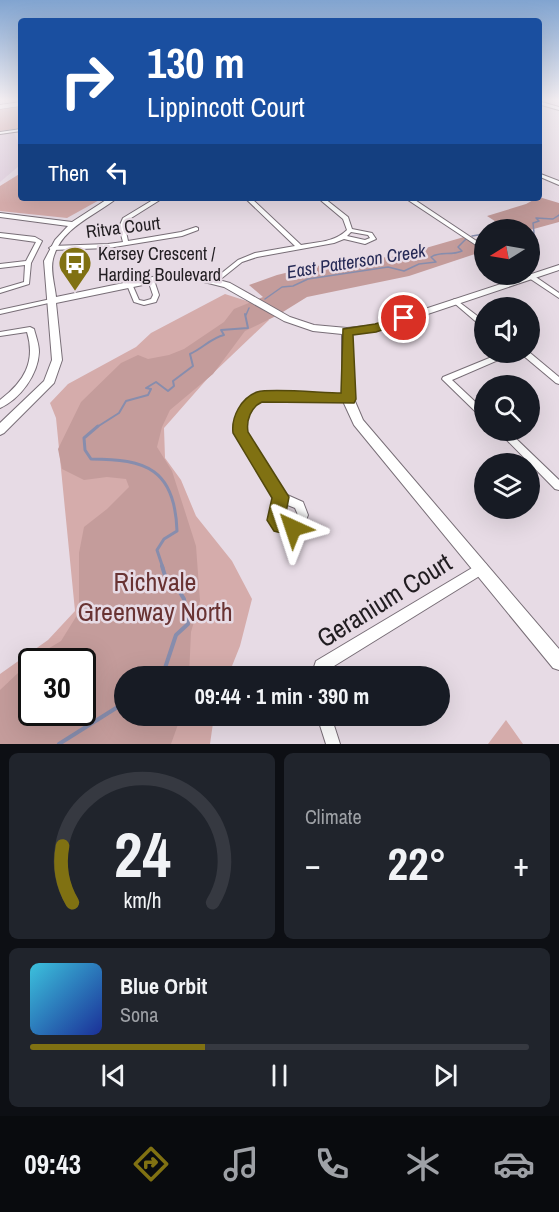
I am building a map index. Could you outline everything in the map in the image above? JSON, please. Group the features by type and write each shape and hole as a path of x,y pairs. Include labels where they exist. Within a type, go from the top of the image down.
{"street":[{"path":"542,176 559,183"},
{"path":"0,430 49,383 57,360 48,261 52,248 72,225 109,201"},
{"path":"126,243 122,226 125,219 155,201"},
{"path":"251,201 299,246"},
{"path":"325,201 346,218 350,230"},
{"path":"413,201 474,241"},
{"path":"0,215 72,225"},
{"name":"Ritva Court","path":"52,248 108,246 182,234 196,229"},
{"path":"343,237 365,242 373,239 368,234 350,230"},
{"path":"216,281 248,257 334,241 343,237 350,230"},
{"path":"0,235 38,240 28,263 27,283 0,291"},
{"path":"0,266 28,263"},
{"path":"540,272 559,267"},
{"path":"0,312 151,280 192,276 216,281 296,322 322,329 347,331 376,328 501,285"},
{"path":"130,285 136,301 149,303 154,301 156,295 151,280"},
{"path":"540,284 559,296"},
{"path":"455,301 474,316"},
{"path":"0,334 30,329 36,359 25,384 0,405"},
{"path":"347,331 348,399 358,422 559,662"},
{"path":"474,406 446,379 486,363"},
{"path":"537,363 559,381"},
{"path":"281,497 241,433 239,423 251,401 261,396 348,399"},
{"path":"512,441 559,486"},
{"name":"Geranium Court","path":"321,666 482,568"},
{"path":"327,726 333,744"}],"shaded area":[{"path":"14,134 18,143 18,167 0,182 0,135"}],"green space":[{"path":"18,175 18,201 98,201 67,218 0,211 0,186"},
{"path":"542,198 559,203 559,222 540,227 540,219 492,219 487,216 532,201 542,201"},
{"name":"Richvale Greenway North","path":"464,237 474,244 474,254 409,276 307,297 278,315 245,331 213,374 170,410 162,427 157,447 172,471 196,546 200,601 191,632 189,666 114,666 114,726 177,726 171,744 0,744 0,690 18,673 18,726 96,726 96,648 49,648 61,641 79,612 79,553 84,527 107,509 129,487 126,479 107,477 84,480 62,469 58,449 81,402 121,363 138,355 148,359 184,349 224,322 234,309 263,297 249,285 277,275 338,262 398,256"},
{"name":"Richvale Greenway North","path":"225,294 250,302 269,320 208,378 164,428 165,458 181,480 196,516 232,561 252,599 240,646 232,666 114,666 114,726 213,726 210,744 0,744 0,674 18,661 18,726 96,726 96,648 37,648 48,640 75,611 56,418 50,403 68,384 136,347 151,333"},
{"path":"506,720 523,744 488,744"}],"waterway":[{"name":"East Patterson Creek","path":"537,219 553,219 559,215"},
{"name":"East Patterson Creek","path":"265,299 282,287 293,286 308,279 388,267 404,271 419,264 436,262 431,257 462,251 458,247 466,239"},
{"name":"East Patterson Creek","path":"246,315 249,308"},
{"name":"East Patterson Creek","path":"97,427 119,413 126,401 148,395 151,389 146,388 156,382 168,391 174,386 173,381 193,366 190,354 224,335 221,330 248,328 245,314"},
{"name":"East Patterson Creek","path":"98,426 84,438 85,450 91,459 142,465 163,481 170,494 175,510 177,531 164,539 157,550 163,568"},
{"name":"East Patterson Creek","path":"162,566 167,582 178,589 184,599 188,624 176,635 166,666"},
{"name":"East Patterson Creek","path":"59,744 114,709"}],"place":[{"name":"Kersey Crescent / Harding Boulevard","path":"75,292"}],"route":[{"path":"293,528 281,526 276,520 281,497 241,433 239,423 246,409 251,401 261,396 348,399 347,331 376,328 404,318"}]}
